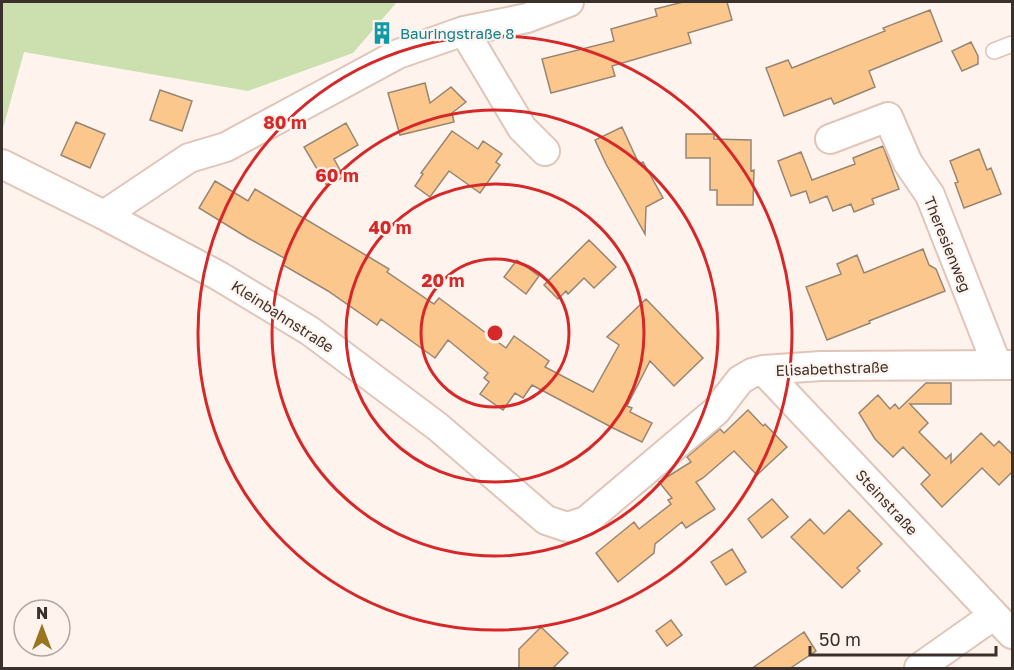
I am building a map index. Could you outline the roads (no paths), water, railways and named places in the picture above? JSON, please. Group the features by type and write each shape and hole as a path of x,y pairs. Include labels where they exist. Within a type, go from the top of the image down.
{"street":[{"path":"104,215 189,158 226,147 398,54 464,31 528,18 568,2"},
{"path":"464,31 522,128 545,151"},
{"name":"Theresienweg","path":"830,139 888,117 908,163 930,195 1004,365"},
{"name":"Kleinbahnstraße","path":"2,164 219,276 310,331 438,427 546,520 567,527"},
{"name":"Elisabethstraße","path":"567,527 586,521 716,411 740,380 752,373 763,370 821,366 1004,365"},
{"name":"Steinstraße","path":"763,370 1003,625"},
{"path":"919,669 1003,625"}],"lane":[{"path":"994,51 1012,44"}],"place":[{"name":"Bauringstraße 8","path":"382,33"}]}
